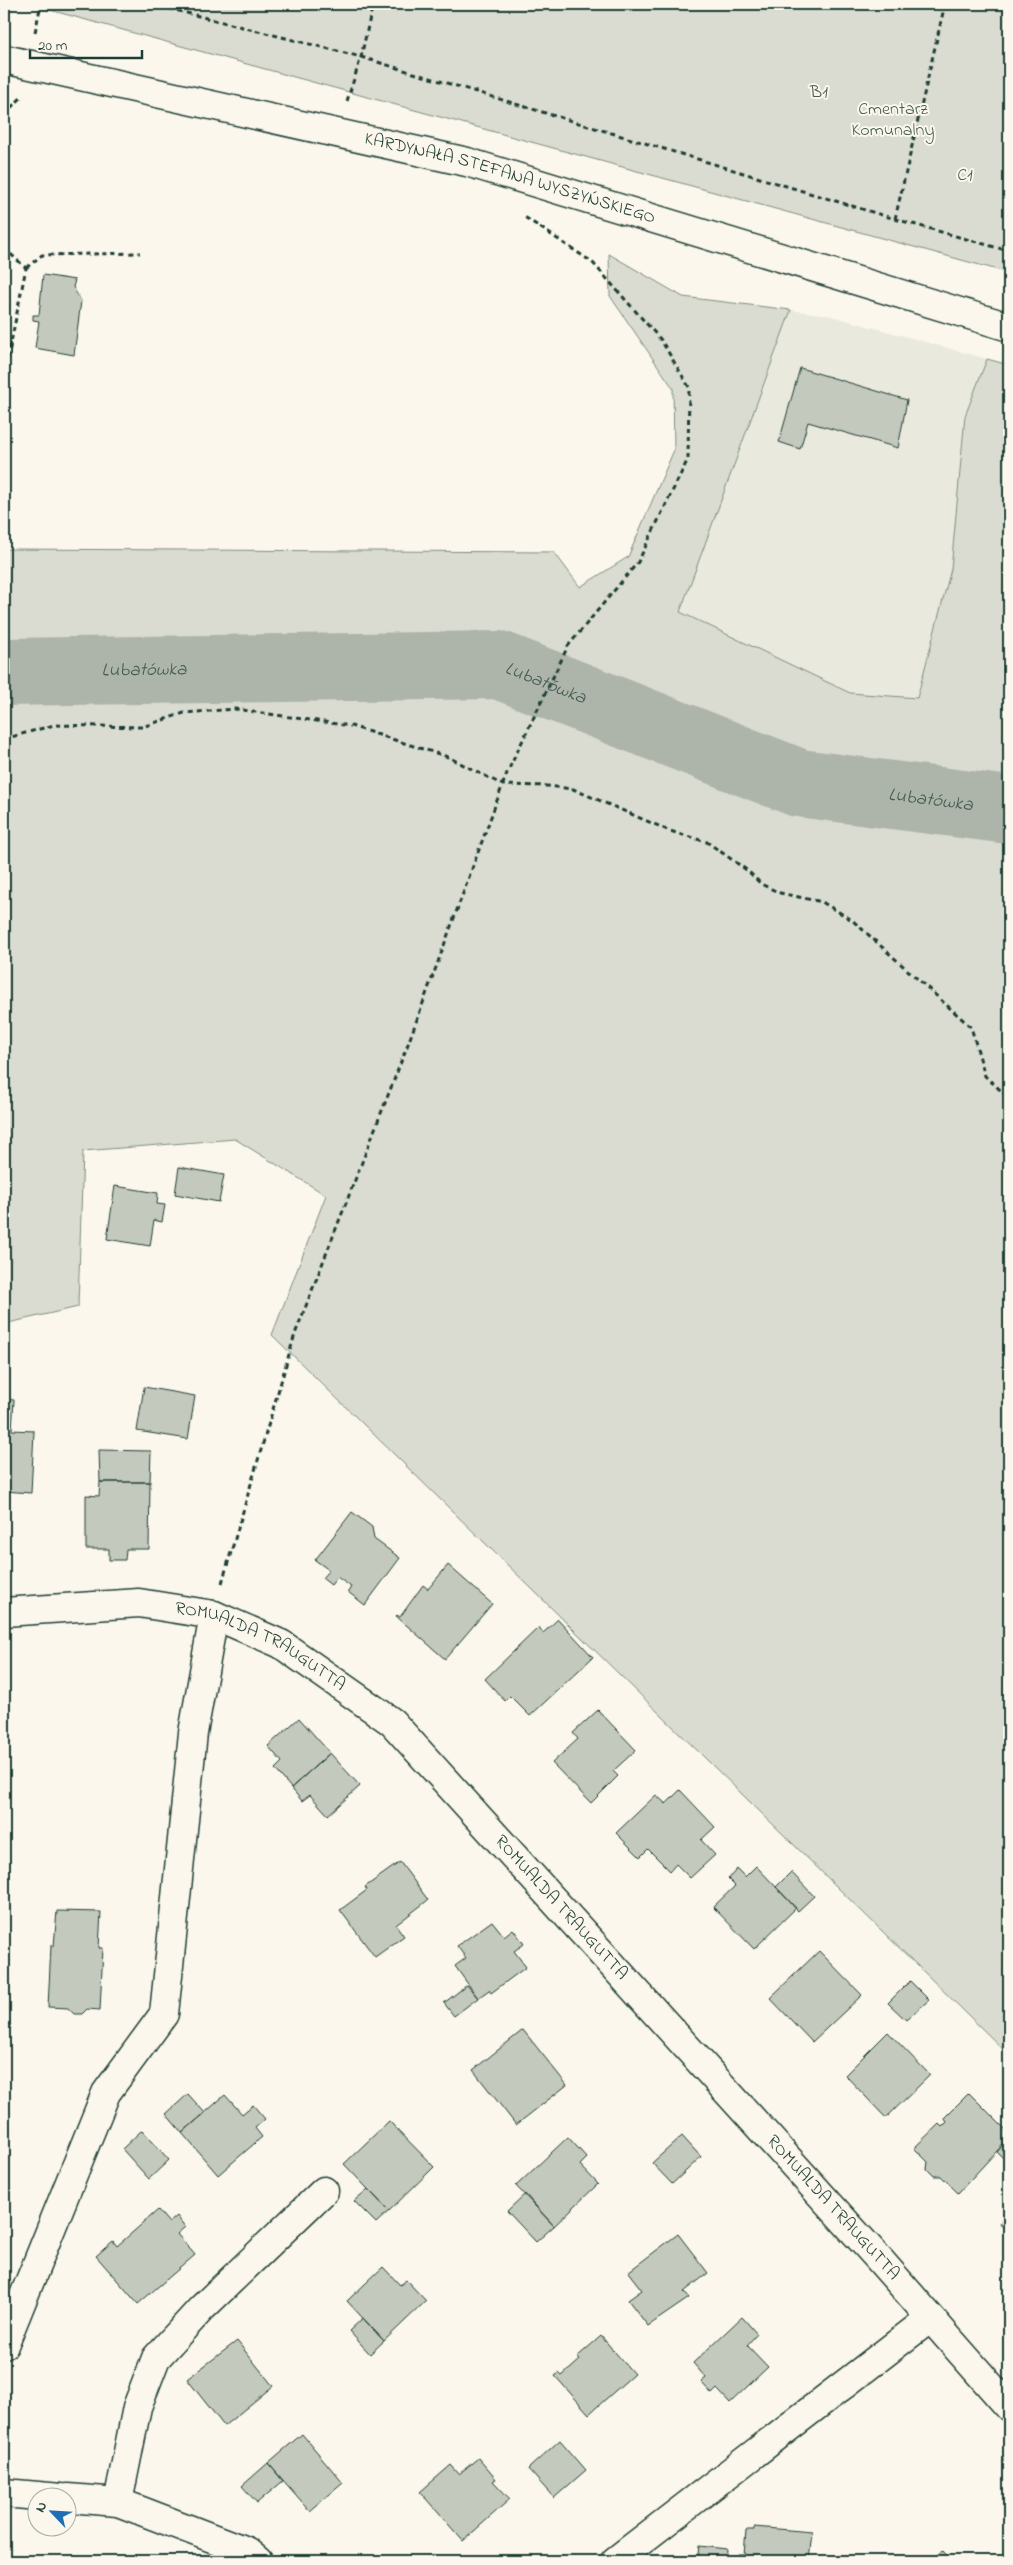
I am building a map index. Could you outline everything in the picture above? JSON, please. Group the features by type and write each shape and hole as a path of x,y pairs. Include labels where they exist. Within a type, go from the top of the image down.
{"street":[{"name":"KARDYNAŁA STEFANA WYSZYŃSKIEGO","path":"4,59 467,162 1009,327"},
{"name":"ROMUALDA TRAUGUTTA","path":"4,1612 139,1603 214,1615 281,1644 392,1722 871,2251 929,2319 1009,2407"},
{"path":"4,2345 106,2093 164,2014 193,1733 214,1615"},
{"path":"118,2502 137,2407 156,2358 200,2309 324,2191"},
{"path":"615,2561 929,2319"},
{"path":"4,2493 28,2495"},
{"path":"78,2499 118,2502 246,2551 258,2561"}],"path":[{"path":"34,37 41,4"},
{"path":"151,4 361,57 895,219 1009,251"},
{"path":"347,101 361,57 373,4"},
{"path":"895,219 945,4"},
{"path":"4,114 24,96"},
{"path":"214,1615 272,1408 295,1334 408,1044 507,774 568,646 638,562 688,459 689,387 662,340 592,262 520,214"},
{"path":"4,248 26,268"},
{"path":"4,377 26,268 42,255 140,253"},
{"path":"4,739 54,725 142,727 184,713 235,709 351,726 448,757 503,785 547,786 573,789 670,831 707,842 748,871 761,884 780,893 831,905 899,961 971,1027 985,1076 1009,1098"}],"shaded area":[{"path":"791,310 828,315 987,359 965,416 951,569 917,698 850,693 679,612"}],"green space":[{"name":"Cmentarz Komunalny","path":"40,4 1009,4 1009,273 39,7"},
{"path":"609,254 683,297 791,310 680,612 850,693 917,698 951,569 965,416 987,359 1009,365 1009,2055 272,1335 326,1195 235,1139 83,1151 78,1307 4,1324 4,549 554,552 580,587 628,557 674,450 673,388 610,296"}],"building":[{"path":"43,275 75,280 73,287 81,301 74,355 35,348 39,321 33,320 33,315 39,315"},
{"path":"800,368 907,400 898,448 808,422 800,449 779,442"},
{"path":"179,1167 224,1175 219,1202 175,1194"},
{"path":"115,1186 158,1193 157,1204 165,1205 162,1222 154,1220 150,1246 107,1239"},
{"path":"144,1387 195,1396 188,1439 137,1431"},
{"path":"4,1399 14,1400 12,1430 34,1431 31,1493 4,1491"},
{"path":"99,1450 151,1451 150,1482 100,1482"},
{"path":"100,1482 150,1482 149,1549 126,1549 125,1560 109,1560 109,1549 86,1549 86,1495 99,1496"},
{"path":"352,1512 372,1527 374,1539 400,1558 365,1605 348,1592 351,1587 337,1577 331,1585 322,1578 329,1570 315,1560"},
{"path":"448,1565 492,1604 445,1659 396,1616 400,1617 423,1585 428,1589"},
{"path":"558,1619 593,1657 530,1716 510,1696 505,1701 485,1679 539,1627 543,1633"},
{"path":"598,1710 636,1750 613,1771 618,1776 591,1803 552,1763 578,1739 573,1733"},
{"path":"299,1718 330,1753 291,1788 275,1769 282,1762 268,1746"},
{"path":"330,1753 360,1786 328,1815 310,1795 302,1801 291,1788"},
{"path":"680,1790 715,1827 701,1840 715,1855 690,1878 676,1864 670,1871 648,1849 640,1857 616,1833 656,1795 666,1804"},
{"path":"400,1862 428,1900 396,1925 404,1936 375,1957 340,1910 367,1890 365,1887"},
{"path":"756,1866 796,1908 754,1949 713,1907 735,1886 728,1879 737,1869 745,1877"},
{"path":"791,1872 814,1896 798,1911 776,1887"},
{"path":"57,1911 101,1912 99,1948 103,1948 100,2010 87,2009 82,2014 74,2014 68,2008 48,2007 51,1946 54,1946"},
{"path":"492,1921 504,1936 513,1929 524,1944 514,1951 526,1967 491,1993 489,1990 478,1998 455,1966 466,1958 457,1946"},
{"path":"819,1951 862,1995 812,2042 770,1998"},
{"path":"910,1981 929,2000 906,2020 888,2003"},
{"path":"467,1985 478,1998 454,2016 444,2003"},
{"path":"523,2030 567,2085 516,2125 473,2070"},
{"path":"888,2032 930,2075 886,2118 845,2075"},
{"path":"969,2093 1009,2133 1009,2138 958,2193 941,2176 934,2176 927,2169 928,2162 914,2148 939,2124 942,2127 947,2122 944,2118"},
{"path":"188,2094 205,2113 182,2133 166,2114"},
{"path":"225,2095 242,2114 253,2105 265,2119 255,2128 262,2137 218,2175 182,2133"},
{"path":"389,2121 434,2167 389,2211 344,2164"},
{"path":"142,2130 169,2160 149,2179 122,2149"},
{"path":"682,2136 701,2157 672,2184 652,2163"},
{"path":"568,2137 587,2158 580,2165 598,2184 554,2226 516,2186"},
{"path":"1009,2138 1009,2164 997,2152"},
{"path":"368,2189 389,2211 376,2223 354,2201"},
{"path":"525,2194 554,2226 536,2242 507,2211"},
{"path":"158,2210 169,2223 177,2216 185,2227 177,2234 195,2255 138,2304 96,2256 113,2241 117,2246"},
{"path":"1009,2213 1009,2234 999,2223"},
{"path":"678,2234 708,2273 684,2292 689,2298 648,2326 628,2300 642,2290 628,2272"},
{"path":"383,2267 400,2285 406,2280 426,2301 384,2341 347,2301"},
{"path":"742,2317 757,2334 747,2345 768,2367 730,2403 717,2389 712,2394 701,2382 706,2378 693,2363"},
{"path":"363,2318 384,2341 370,2354 349,2331"},
{"path":"601,2336 634,2374 589,2414 555,2376 559,2373 562,2376 580,2360 577,2357"},
{"path":"237,2341 273,2386 224,2426 187,2379"},
{"path":"302,2434 343,2483 310,2511 268,2463"},
{"path":"560,2440 586,2470 554,2498 528,2469"},
{"path":"478,2458 496,2479 493,2481 510,2499 463,2541 420,2492 451,2465 459,2474"},
{"path":"268,2463 283,2481 257,2503 242,2486"},
{"path":"754,2527 812,2532 809,2561 738,2561 738,2554 744,2554 746,2530 754,2530"},
{"path":"699,2546 727,2549 726,2561 697,2561"},
{"path":"943,2551 952,2561 930,2561"}],"waterway":[{"name":"Lubatówka","path":"4,672 499,665 799,783 1009,810"}],"park label":[{"name":"B1","path":"819,93"},
{"name":"C1","path":"965,176"}]}
